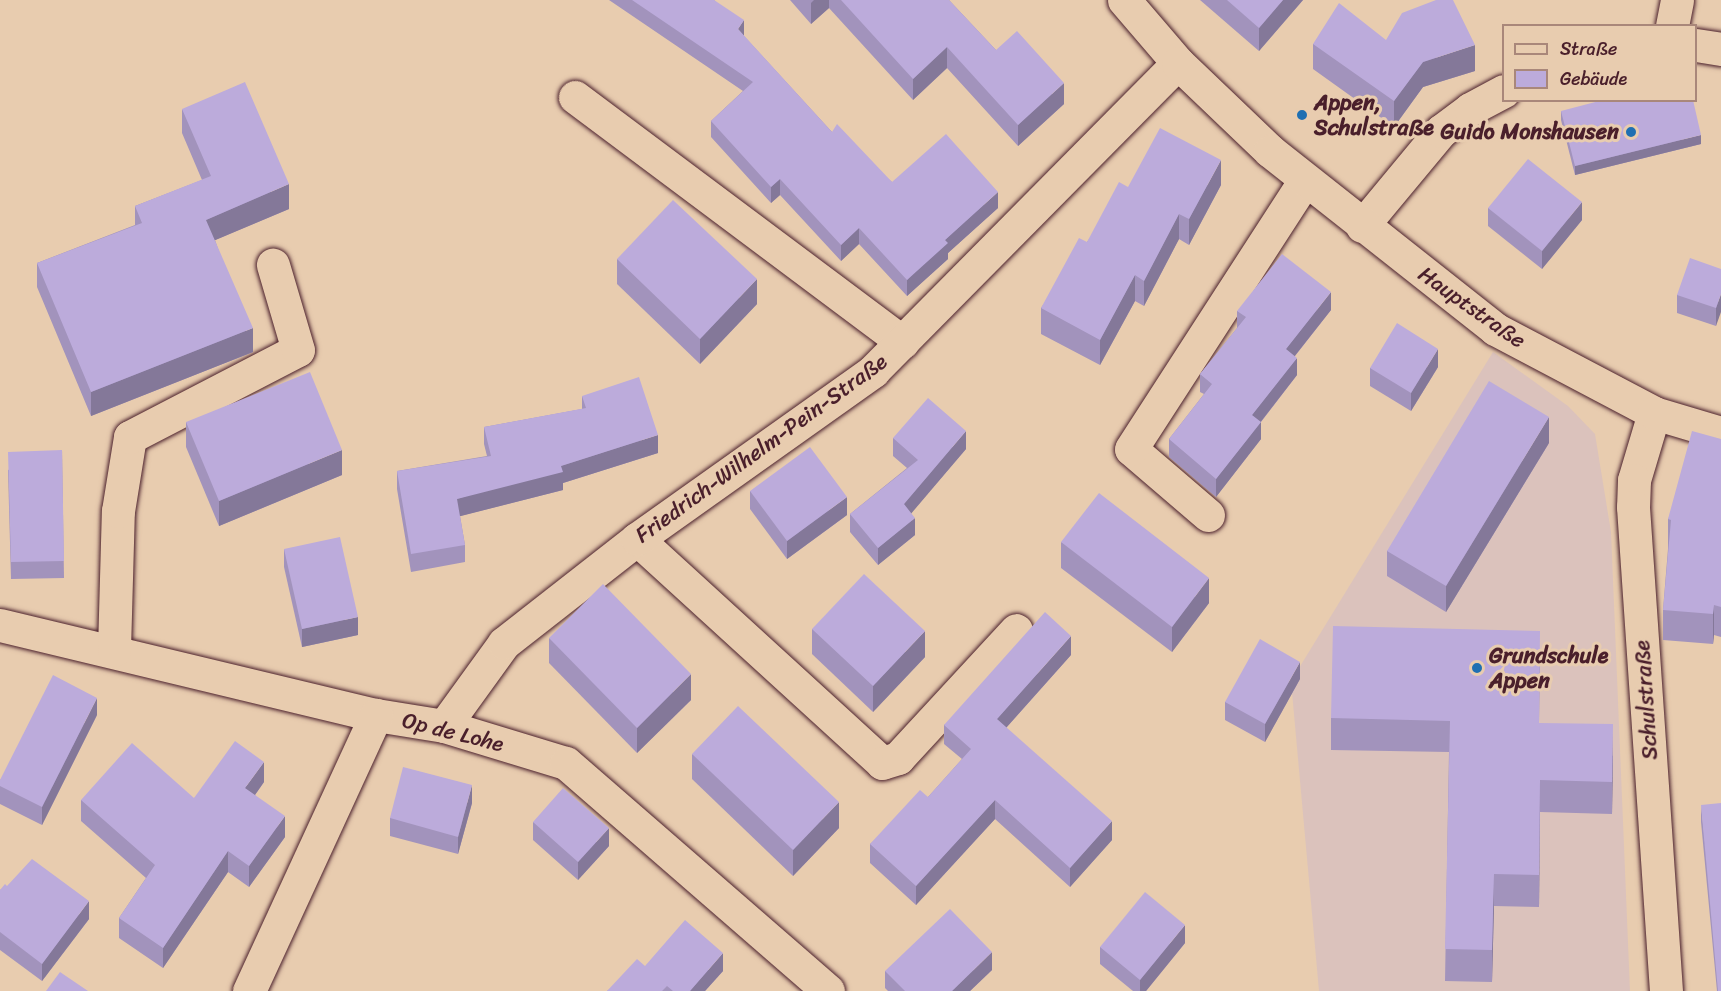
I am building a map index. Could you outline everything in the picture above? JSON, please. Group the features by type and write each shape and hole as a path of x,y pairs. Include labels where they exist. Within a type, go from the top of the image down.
{"street":[{"name":"Hauptstraße","path":"1124,0 1178,63 1305,180 1495,329 1654,412 1721,433"},
{"path":"1672,24 1677,0"},
{"path":"1697,45 1721,49"},
{"name":"Friedrich-Wilhelm-Pein-Straße","path":"444,726 504,643 637,538 873,371 1178,63"},
{"path":"1362,226 1442,131 1470,109 1502,92"},
{"path":"575,97 903,342"},
{"path":"1208,515 1131,449 1305,180"},
{"path":"114,650 118,511 130,437 298,350 273,265"},
{"name":"Schulstraße","path":"1654,412 1634,480 1633,507 1666,991"},
{"path":"637,538 882,763 898,758 1016,630"},
{"name":"Op de Lohe","path":"0,625 114,650 376,715 444,726 566,763 828,991"},
{"path":"249,991 376,715"}],"shaded area":[{"path":"1493,352 1568,406 1595,434 1611,532 1630,991 1319,991 1291,681"}],"building":[{"path":"632,0 714,0 744,20 738,29 832,132 837,124 892,182 946,134 998,192 945,240 948,243 907,280 859,228 841,245 780,179 771,187 711,121 753,82"},
{"path":"841,0 949,0 996,50 1017,31 1064,83 1018,125 947,47 913,79"},
{"path":"1227,0 1283,0 1259,28"},
{"path":"1436,0 1453,0 1475,45 1423,62 1394,101 1313,44 1339,3 1386,40 1402,13"},
{"path":"245,82 289,184 206,220 253,328 91,392 37,263 142,223 135,206 211,176 182,109"},
{"name":"Guido Monshausen","path":"1595,102 1693,102 1701,135 1575,166 1561,111"},
{"path":"1160,128 1221,160 1189,219 1179,214 1144,281 1135,275 1100,340 1041,308 1079,238 1087,242 1119,182 1128,187"},
{"path":"1528,159 1582,202 1542,251 1488,208"},
{"path":"673,200 757,279 700,339 617,259"},
{"path":"1282,254 1331,292 1286,349 1297,358 1252,415 1261,422 1216,479 1169,439 1212,384 1200,374 1246,317 1237,311"},
{"path":"1690,258 1721,269 1721,294 1716,308 1677,295"},
{"path":"1397,323 1438,349 1411,393 1370,368"},
{"path":"310,372 342,450 219,501 186,422"},
{"path":"639,377 658,435 561,466 563,472 457,499 465,545 411,554 397,471 491,456 484,427 586,408 582,396"},
{"path":"1489,381 1549,417 1446,586 1387,551"},
{"path":"928,398 966,431 904,504 915,518 878,548 850,514 918,460 893,438"},
{"path":"1692,431 1721,439 1721,607 1714,605 1713,614 1663,610 1671,520 1668,519"},
{"path":"810,447 847,497 787,541 750,491"},
{"path":"62,450 64,561 11,562 8,452"},
{"path":"1099,493 1209,578 1172,627 1061,542"},
{"path":"340,537 358,617 302,629 284,549"},
{"path":"864,574 925,631 873,686 812,629"},
{"path":"603,584 691,674 637,728 549,638"},
{"path":"1045,612 1071,636 997,719 1112,821 1070,868 995,800 916,886 870,844 920,790 928,797 971,749 944,725"},
{"path":"1333,626 1540,631 1539,723 1613,724 1612,782 1540,780 1539,875 1494,874 1492,950 1445,949 1450,721 1331,718"},
{"path":"1260,639 1300,662 1265,724 1225,702"},
{"path":"53,675 97,698 42,807 0,786 0,780"},
{"path":"738,706 839,802 793,850 692,754"},
{"path":"235,741 264,762 245,788 285,816 249,866 228,851 163,948 119,918 155,865 81,800 132,743 194,798"},
{"path":"403,767 472,785 458,837 390,818"},
{"path":"563,788 609,828 578,862 533,822"},
{"path":"1721,803 1721,991 1718,991 1701,805"},
{"path":"32,859 89,901 42,964 0,932 0,890 5,884 7,886"},
{"path":"1145,892 1185,925 1140,980 1100,947"},
{"path":"950,909 992,952 952,991 905,991 885,971"},
{"path":"685,920 723,953 690,991 673,991 667,986 662,991 607,991 637,959 645,966"},
{"path":"60,972 88,991 46,991"}],"place":[{"name":"Appen, Schulstraße","path":"1302,115"},
{"name":"Guido Monshausen","path":"1631,132"},
{"name":"Grundschule Appen","path":"1477,668"}]}
